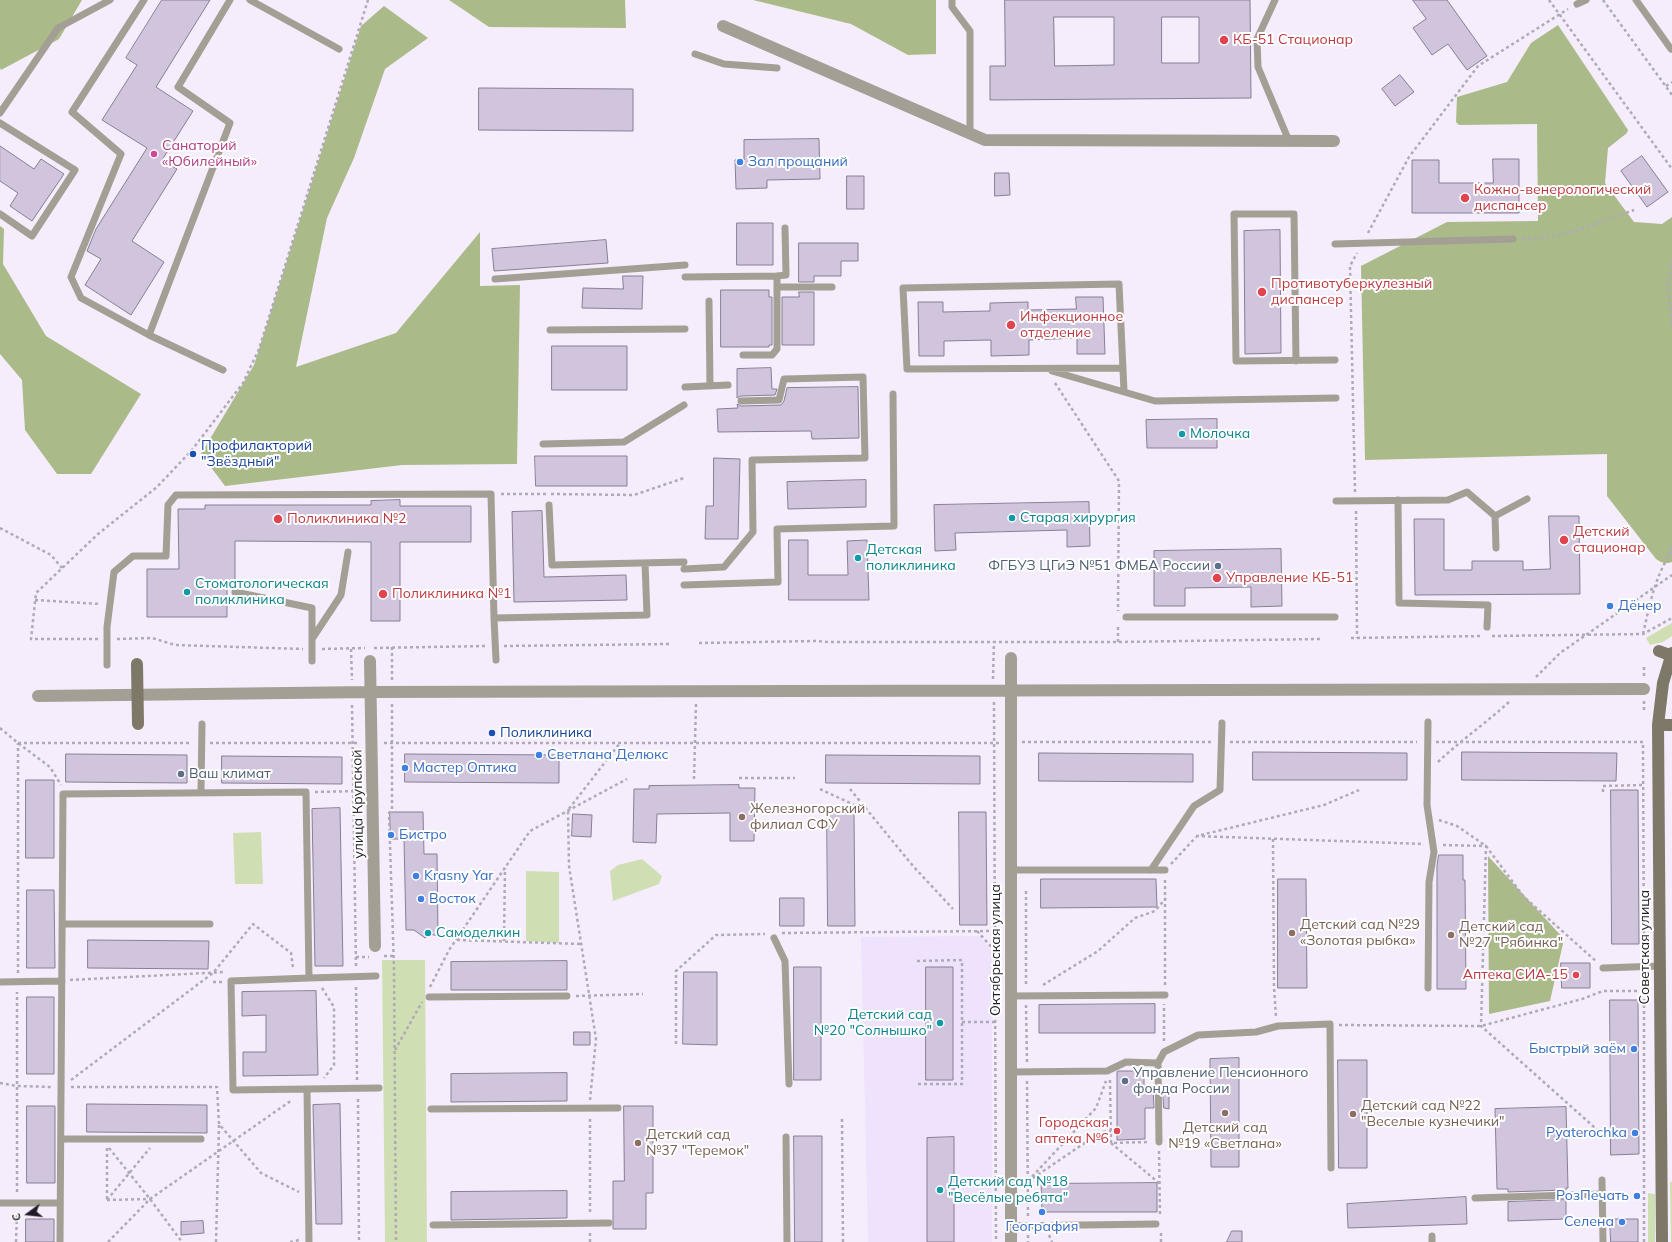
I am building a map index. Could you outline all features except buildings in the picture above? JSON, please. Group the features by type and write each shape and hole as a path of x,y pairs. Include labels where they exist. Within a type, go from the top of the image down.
{"main road":[{"path":"1659,651 1672,655"},
{"name":"Советская улица","path":"1662,1242 1658,725 1663,682 1672,655"},
{"path":"137,664 138,724"},
{"path":"1658,725 1672,725"}],"street":[{"path":"723,26 985,140 1334,141"},
{"name":"Октябрьская улица","path":"1011,658 1011,1242"},
{"name":"улица Крупской","path":"370,661 375,946"},
{"path":"38,696 352,692 1644,689"}],"lane":[{"path":"0,113 58,28 110,0"},
{"path":"144,0 72,112 121,154 71,277 81,298 149,335 223,370"},
{"path":"149,335 230,123 178,87 230,0"},
{"path":"250,0 339,49"},
{"path":"952,0 952,6 970,31 970,134"},
{"path":"1275,0 1257,39 1258,66 1289,141"},
{"path":"1577,4 1586,0"},
{"path":"1636,0 1671,49"},
{"path":"696,54 724,64 777,68"},
{"path":"0,123 75,170 32,236 0,214"},
{"path":"1296,360 1294,214 1234,214 1236,361 1335,360"},
{"path":"685,277 786,275 785,228"},
{"path":"1335,244 1513,239"},
{"path":"495,279 685,265"},
{"path":"744,355 772,355 777,349 777,276"},
{"path":"1123,368 907,369 903,288 1120,284 1124,391"},
{"path":"777,287 832,287"},
{"path":"709,301 710,386"},
{"path":"550,330 685,329"},
{"path":"1045,368 1155,401 1336,398"},
{"path":"549,506 552,565 645,563 724,567 753,532 752,460 865,458 863,376 784,379 779,400 741,401"},
{"path":"685,387 728,385"},
{"path":"684,585 778,582 777,529 894,526 894,394"},
{"path":"543,444 624,442 684,405"},
{"path":"1336,501 1448,500 1467,492 1495,516 1496,548"},
{"path":"107,665 107,639 114,572 133,556 166,556 168,505 176,495 491,494 496,660"},
{"path":"1398,500 1399,603 1488,605 1487,627"},
{"path":"1495,516 1527,500"},
{"path":"312,639 341,595 348,552"},
{"path":"494,618 647,615 645,563"},
{"path":"236,592 312,608 312,661"},
{"path":"1126,617 1335,617"},
{"path":"1428,722 1427,805 1434,852 1429,882 1428,988"},
{"path":"1151,870 1194,806 1220,790 1222,723"},
{"path":"201,792 202,724"},
{"path":"60,1242 63,794 306,792 313,978"},
{"path":"1012,870 1165,870"},
{"path":"62,924 210,924"},
{"path":"774,938 785,960 789,1084"},
{"path":"1603,968 1660,966"},
{"path":"376,976 231,981 233,1090 379,1088"},
{"path":"0,982 62,981"},
{"path":"1010,996 1164,995"},
{"path":"429,997 567,996"},
{"path":"1159,1142 1158,1064 1164,1052 1198,1035 1256,1032 1278,1026 1330,1024 1332,1058 1331,1168"},
{"path":"1010,1072 1107,1071 1126,1062 1158,1064"},
{"path":"308,1089 309,1242"},
{"path":"431,1108 618,1108"},
{"path":"786,1137 787,1242"},
{"path":"61,1139 200,1139"},
{"path":"1602,1180 1603,1242"},
{"path":"1475,1198 1603,1194"},
{"path":"0,1203 60,1203"},
{"path":"433,1225 609,1223"},
{"path":"1011,1226 1159,1226"}],"path":[{"path":"368,0 259,349 243,383 192,450 156,487 98,534 36,593 31,639 152,638 175,646 311,649 670,644"},
{"path":"1549,0 1672,169"},
{"path":"1603,0 1672,95"},
{"path":"1358,638 1350,266 1410,157 1478,66 1577,4"},
{"path":"1666,86 1672,82"},
{"path":"1513,239 1541,239 1563,235 1634,210"},
{"path":"1672,260 1668,285 1672,326"},
{"path":"1045,368 1119,481 1118,642"},
{"path":"491,494 634,495 684,478"},
{"path":"0,528 51,555 62,568"},
{"path":"1643,634 1653,588 1672,546"},
{"path":"1663,565 1672,551"},
{"path":"1586,635 1672,575"},
{"path":"35,600 110,604"},
{"path":"1351,638 1643,634 1672,618"},
{"path":"699,643 816,641 1118,642 1320,639"},
{"path":"994,641 996,1242"},
{"path":"351,649 359,1242"},
{"path":"694,779 695,691"},
{"path":"0,728 50,767 59,781 63,794"},
{"path":"1427,772 1459,742"},
{"path":"18,743 1643,742 1644,1242"},
{"path":"590,1242 590,1087 596,1039 569,866 568,810 620,743"},
{"path":"392,754 392,809 389,813 394,968 396,1242"},
{"path":"739,778 795,778"},
{"path":"449,950 530,831 627,779"},
{"path":"1603,792 1603,786 1643,785"},
{"path":"820,789 869,812"},
{"path":"850,789 913,866 953,909"},
{"path":"306,792 373,790"},
{"path":"1164,1052 1165,870 1196,836 1324,805 1359,790"},
{"path":"1427,805 1439,820 1457,826 1486,846 1524,896 1603,968"},
{"path":"1196,836 1486,846"},
{"path":"1273,839 1274,1013 1278,1026"},
{"path":"1486,846 1481,1026 1603,1135"},
{"path":"504,941 505,868"},
{"path":"1026,996 1098,951 1135,918 1155,911 1166,898"},
{"path":"61,1087 213,972 253,924 290,953 293,968"},
{"path":"977,931 995,951"},
{"path":"782,933 995,931"},
{"path":"676,1044 676,971 716,935 767,934"},
{"path":"456,940 581,944"},
{"path":"917,961 962,960 962,1084 918,1084"},
{"path":"62,981 213,972"},
{"path":"313,978 334,1007 334,1065 317,1088"},
{"path":"1330,1024 1481,1026 1582,999 1603,991 1644,991"},
{"path":"567,996 643,994"},
{"path":"962,1022 995,1022"},
{"path":"1111,1070 1096,1108 1027,1182 1095,1136 1103,1132 1111,1131"},
{"path":"1111,1070 1111,1143"},
{"path":"0,1083 17,1086 61,1087 217,1087 219,1124 216,1242"},
{"path":"108,1242 150,1199 308,1089"},
{"path":"842,1119 843,1242"},
{"path":"219,1124 261,1173 309,1197"},
{"path":"107,1200 158,1139"},
{"path":"1111,1143 1159,1142 1159,1226 1161,1242"},
{"path":"1111,1143 1160,1183"},
{"path":"107,1200 106,1146 150,1199 182,1242"},
{"path":"107,1200 150,1199"}],"shaded area":[{"path":"979,936 992,951 992,1242 868,1242 861,937"}],"green space":[{"path":"0,0 82,0 59,39 1,70"},
{"path":"449,0 625,0 626,28 489,27"},
{"path":"753,0 936,0 936,54 908,55 851,24"},
{"path":"384,6 428,38 385,69 354,158 327,218 296,367 396,333 480,232 480,286 520,285 517,464 402,465 225,486 201,454 254,365 361,26"},
{"path":"1558,25 1628,130 1627,133 1608,148 1605,183 1634,222 1662,224 1672,217 1672,562 1670,563 1664,563 1656,559 1607,496 1607,454 1365,460 1361,266 1447,222 1538,221 1537,124 1459,125 1456,122 1457,97 1507,82 1531,43"},
{"path":"0,226 4,229 3,264 46,336 141,394 91,474 57,474 25,430 22,380 0,354"},
{"path":"1672,623 1672,636 1663,642 1650,645 1646,638"},
{"path":"261,832 263,884 235,884 233,833"},
{"path":"1488,856 1564,939 1550,1001 1489,1014"},
{"path":"642,859 662,876 659,884 613,901 610,871 618,865"},
{"path":"526,871 559,872 559,943 526,941"},
{"path":"382,960 425,960 427,1242 385,1242"},
{"path":"1670,1182 1672,1182 1672,1242 1671,1242"},
{"path":"1648,1193 1655,1194 1655,1242 1648,1242"}],"place":[{"name":"КБ-51 Стационар","path":"1224,40"},
{"name":"Санаторий «Юбилейный»","path":"154,154"},
{"name":"Зал прощаний","path":"740,162"},
{"name":"Кожно-венерологический диспансер","path":"1465,198"},
{"name":"Противотуберкулезный диспансер","path":"1262,292"},
{"name":"Инфекционное отделение","path":"1011,325"},
{"name":"Молочка","path":"1182,434"},
{"name":"Профилакторий \"Звёздный\"","path":"193,454"},
{"name":"Старая хирургия","path":"1012,518"},
{"name":"Поликлиника №2","path":"278,519"},
{"name":"Детский стационар","path":"1564,540"},
{"name":"Детская поликлиника","path":"858,558"},
{"name":"ФГБУЗ ЦГиЭ №51 ФМБА России","path":"1218,566"},
{"name":"Управление КБ-51","path":"1217,578"},
{"name":"Стоматологическая поликлиника","path":"187,592"},
{"name":"Поликлиника №1","path":"383,594"},
{"name":"Дёнер","path":"1610,606"},
{"name":"Поликлиника","path":"492,733"},
{"name":"Светлана Делюкс","path":"539,755"},
{"name":"Мастер Оптика","path":"405,768"},
{"name":"Ваш климат","path":"181,774"},
{"name":"Железногорский филиал СФУ","path":"742,817"},
{"name":"Бистро","path":"391,835"},
{"name":"Krasny Yar","path":"416,876"},
{"name":"Восток","path":"421,899"},
{"name":"Самоделкин","path":"428,933"},
{"name":"Детский сад №29 «Золотая рыбка»","path":"1292,933"},
{"name":"Детский сад №27 \"Рябинка\"","path":"1451,935"},
{"name":"Аптека СИА-15","path":"1576,975"},
{"name":"Детский сад №20 \"Солнышко\"","path":"940,1023"},
{"name":"Быстрый заём","path":"1634,1049"},
{"name":"Управление Пенсионного фонда России","path":"1125,1081"},
{"name":"Детский сад №19 «Светлана»","path":"1225,1113"},
{"name":"Детский сад №22 \"Веселые кузнечики\"","path":"1353,1114"},
{"name":"Городская аптека №6","path":"1117,1131"},
{"name":"Pyaterochka","path":"1635,1133"},
{"name":"Детский сад №37 \"Теремок\"","path":"638,1143"},
{"name":"Детский сад №18 \"Весёлые ребята\"","path":"940,1190"},
{"name":"РозПечать","path":"1637,1196"},
{"name":"География","path":"1042,1212"},
{"name":"Селена","path":"1622,1222"}]}
